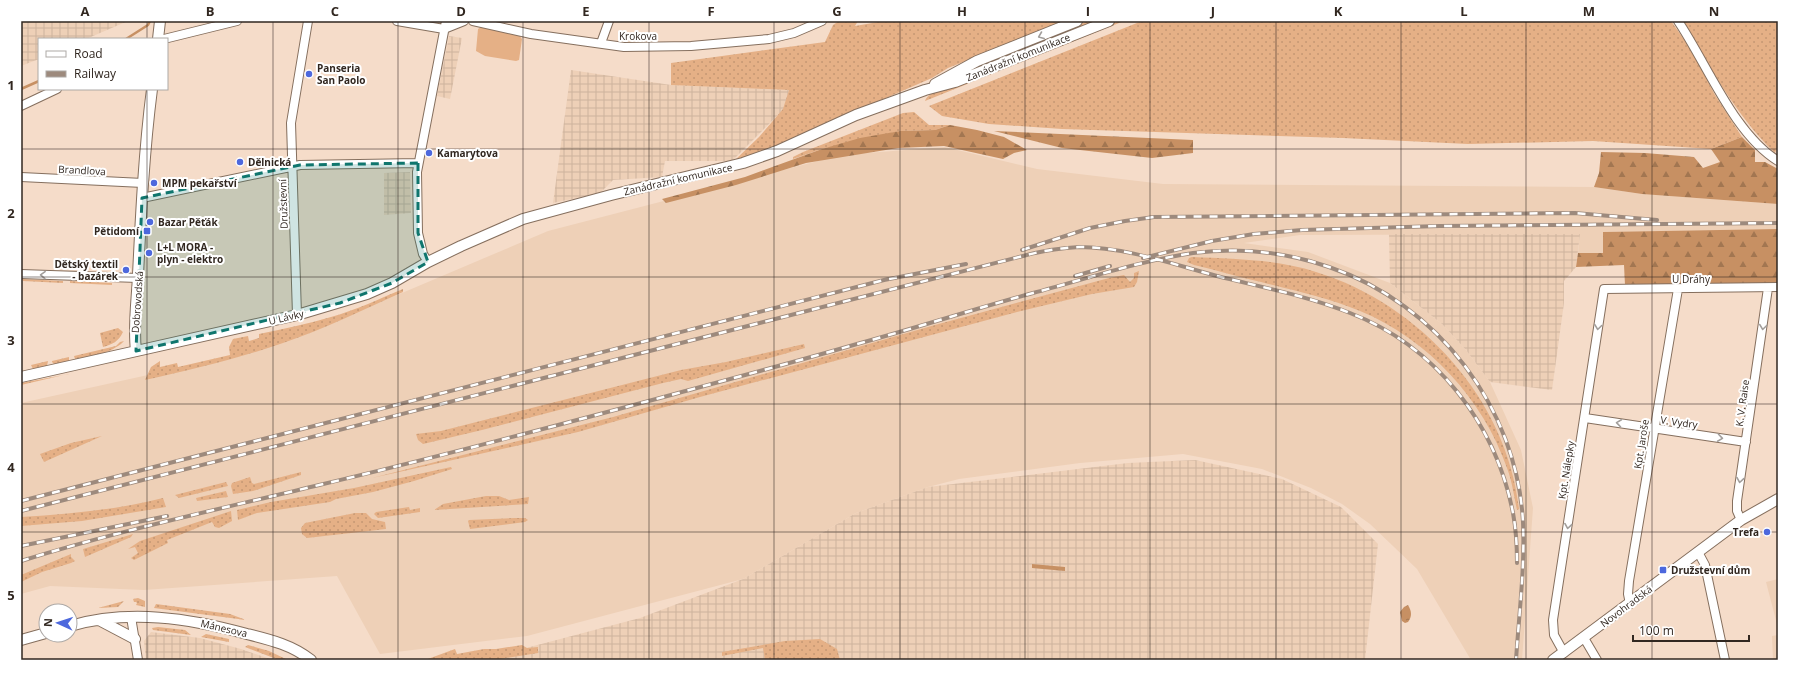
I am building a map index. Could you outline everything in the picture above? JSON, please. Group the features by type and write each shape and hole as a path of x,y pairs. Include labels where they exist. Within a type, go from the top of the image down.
{"main road":[{"path":"158,38 160,21"},
{"name":"Zanádražní komunikace","path":"925,90 977,61 1077,21"},
{"name":"Zanádražní komunikace","path":"428,262 523,219 611,195 743,163 784,148 856,115 925,90 954,82 1109,21"},
{"name":"Dobrovodská","path":"136,351 134,331 142,198 152,90"},
{"name":"U Lávky","path":"136,351 297,315 366,294 392,283 428,262"},
{"path":"21,377 136,351"},
{"name":"Novohradská","path":"1554,660 1740,520 1778,499"},
{"name":"Mánesova","path":"78,624 99,620 131,617 171,618 215,625 282,643 301,652 312,660"},
{"path":"99,620 135,639"},
{"path":"21,640 38,635"}],"street":[{"path":"168,38 237,21"},
{"name":"Družstevní","path":"297,315 291,123 308,21"},
{"path":"397,21 445,25 464,21"},
{"name":"Krokova","path":"473,21 531,34 624,46 691,46 769,39 794,33 803,25 822,21"},
{"path":"601,43 609,21"},
{"path":"1678,21 1745,131 1767,154 1778,161"},
{"path":"428,262 423,254 418,233 418,163 445,25"},
{"path":"21,106 55,90"},
{"path":"142,198 305,165 418,163"},
{"name":"Brandlova","path":"21,177 143,183"},
{"path":"21,274 138,278"},
{"name":"U Dráhy","path":"1604,289 1778,287"},
{"name":"K. V. Raise","path":"1740,520 1737,511 1737,501 1768,288"},
{"name":"Kpt. Nálepky","path":"1564,653 1554,635 1553,620 1604,289"},
{"name":"Kpt. Jaroše","path":"1630,604 1628,594 1629,581 1678,289"},
{"name":"V. Vydry","path":"1585,418 1746,442"},
{"path":"1698,552 1705,565 1725,660"},
{"path":"131,617 138,660"},
{"path":"1584,638 1597,660"}],"highlighted area":[{"path":"418,163 418,233 428,262 392,283 340,303 136,351 142,198 300,165"}],"shaded area":[{"path":"21,21 128,21 88,38 38,38 38,59 21,66"},
{"path":"839,21 858,21 855,26 884,21 1066,21 948,68 932,78 780,144 734,161 759,137 783,109 789,90 671,85 671,63 825,42 833,25"},
{"path":"1088,21 1097,21 952,80 960,73"},
{"path":"1119,21 1124,21 925,101 930,94 958,86"},
{"path":"1142,21 1671,21 1690,48 1715,95 1742,137 1711,149 1593,141 1468,144 1343,138 1062,129 989,124 942,116 929,106"},
{"path":"1682,21 1778,21 1778,146 1775,153 1748,123 1724,90"},
{"path":"481,27 519,35 522,39 519,60 516,61 485,56 476,51 478,29"},
{"path":"449,36 462,38 450,99 437,96"},
{"path":"571,70 671,85 789,90 784,109 732,161 665,161 662,177 613,180 600,193 553,203"},
{"path":"914,112 929,125 950,125 935,130 900,131 822,149 793,159 793,157 803,152 903,113"},
{"path":"945,147 1037,169 1163,184 1594,187 1642,194 1778,204 1778,229 1603,232 1603,253 1578,253 1580,234 1300,235 1244,243 1308,252 1390,283 1442,324 1466,350 1490,382 1521,450 1533,508 1522,660 1471,660 1417,569 1370,524 1342,504 1311,488 1262,469 1183,454 1080,463 959,479 928,487 856,513 743,579 527,636 380,654 337,576 144,590 50,586 21,594 21,403 234,356 294,337 548,231 841,155"},
{"path":"410,172 411,213 384,215 384,173"},
{"path":"1389,234 1580,234 1576,267 1564,281 1564,303 1552,390 1490,382 1466,350 1442,324 1390,283"},
{"path":"1189,258 1270,262 1286,264 1316,272 1354,287 1390,307 1423,332 1452,361 1477,394 1497,430 1511,469 1519,509 1517,510 1512,483 1507,468 1497,443 1483,418 1468,395 1450,374 1430,355 1408,338 1385,323 1348,306 1187,262"},
{"path":"1139,271 1137,282 1134,287 1092,294 1021,311 700,397 578,432 372,478 613,417 935,325 1109,278 1124,275 1130,282 1134,278 1134,273"},
{"path":"22,279 63,281 63,283 23,281"},
{"path":"70,281 112,283 112,285 70,283"},
{"path":"403,289 403,292 313,332 283,343 250,354 145,380 151,367 160,361 160,367 177,363 178,367 230,355 229,347 233,339 248,336 249,341 259,338 259,334 331,317 358,308"},
{"path":"118,328 123,332 119,338 112,344 103,347 100,333"},
{"path":"124,341 115,348 93,357 75,359 74,356 116,346 120,342"},
{"path":"804,344 805,348 688,381 681,379 663,383 423,444 418,440 416,434 441,431 681,370 726,362"},
{"path":"69,357 69,361 55,365 52,362 52,361"},
{"path":"48,361 47,366 33,369 31,365"},
{"path":"64,375 21,385 21,383"},
{"path":"102,436 44,462 40,454 71,443"},
{"path":"1195,460 1282,479 1341,507 1378,544 1365,660 480,660 640,618 743,579 856,513 928,487 1128,463"},
{"path":"451,467 452,469 373,492 336,499 330,502 257,513 238,520 237,510 271,502 354,488"},
{"path":"301,472 301,475 253,491 233,494 231,486 232,483 250,477 252,483 254,484"},
{"path":"226,482 228,486 179,498 175,495"},
{"path":"226,491 228,497 197,501 196,498"},
{"path":"486,496 499,496 509,500 529,497 528,504 434,510 443,504"},
{"path":"163,498 166,507 82,521 21,526 21,517 92,511 128,506"},
{"path":"409,507 410,510 420,508 420,512 378,518 374,514 376,512"},
{"path":"231,511 232,521 219,528 215,527 212,522 167,540 168,543 134,560 131,558 138,553 135,547 128,549 140,541"},
{"path":"355,513 366,513 372,519 385,522 386,529 307,538 302,534 301,528 305,523"},
{"path":"525,518 528,520 525,522 470,529 468,521 469,520"},
{"path":"133,534 131,537 85,557 83,549"},
{"path":"71,554 71,557 75,561 42,572 21,582 21,575"},
{"path":"1778,579 1778,628 1766,582"},
{"path":"138,598 145,601 145,607 136,605 137,603 134,602 133,599"},
{"path":"124,601 118,607 98,608"},
{"path":"156,604 230,614 246,620 154,608"},
{"path":"158,627 185,630 191,635 153,630 152,628"},
{"path":"151,632 200,638 241,649 273,660 146,660 144,641"},
{"path":"206,634 229,639 229,642 201,637"},
{"path":"1778,635 1778,660 1773,660 1772,636"},
{"path":"820,639 837,649 840,660 765,660 763,648 722,656 722,652 785,641"},
{"path":"248,645 269,651 288,660 279,660 245,647"},
{"path":"522,645 527,648 538,647 538,653 493,660 425,660 455,649 457,654 484,649 496,649"}],"green space":[{"path":"950,125 1004,137 1027,150 1014,153 1003,159 944,146 898,148 806,163 736,185 666,203 662,199 745,177 822,149 860,138 900,131 935,130"},
{"path":"994,131 1193,140 1193,153 1152,158 1062,148"},
{"path":"1742,137 1755,150 1755,162 1765,162 1778,169 1778,204 1642,194 1594,187 1599,173 1601,152 1645,153 1694,157 1703,168 1720,162 1711,149"},
{"path":"1778,229 1778,282 1734,286 1625,285 1624,265 1576,267 1578,253 1603,253 1603,232"}],"water":[{"path":"1032,564 1065,567 1065,571 1032,568"},
{"path":"1408,605 1411,616 1408,622 1405,623 1402,621 1400,612"}],"waterway":[{"path":"128,38 148,25 150,21"},
{"path":"21,89 38,81"}],"railway":[{"path":"1022,250 1090,228 1154,217 1575,213 1657,220"},
{"path":"1143,258 1212,241 1254,234 1302,230 1440,226 1778,223"},
{"path":"21,511 1030,254 1079,247 1131,253 1318,302 1350,313 1381,327 1409,346 1435,367 1457,392 1477,419 1492,449 1505,480 1513,513 1517,563"},
{"path":"21,561 130,530 493,442 626,407 901,332 1133,265 1173,256 1210,251 1262,252 1279,254 1329,267 1368,284 1404,306 1437,334 1465,366 1488,401 1505,439 1517,480 1523,522 1522,574 1516,660"},
{"path":"21,501 884,280 966,264"},
{"path":"1075,276 1110,266"},
{"path":"21,546 167,516"}],"place":[{"name":"Panseria San Paolo","path":"309,74"},
{"name":"Kamarytova","path":"429,153"},
{"name":"Dělnická","path":"240,162"},
{"name":"MPM pekařství","path":"154,183"},
{"name":"Bazar Pěťák","path":"150,222"},
{"name":"Pětidomí","path":"147,231"},
{"name":"L+L MORA - plyn - elektro","path":"149,253"},
{"name":"Dětský textil - bazárek","path":"126,270"},
{"name":"Trefa","path":"1767,532"},
{"name":"Družstevní dům","path":"1663,570"}]}
